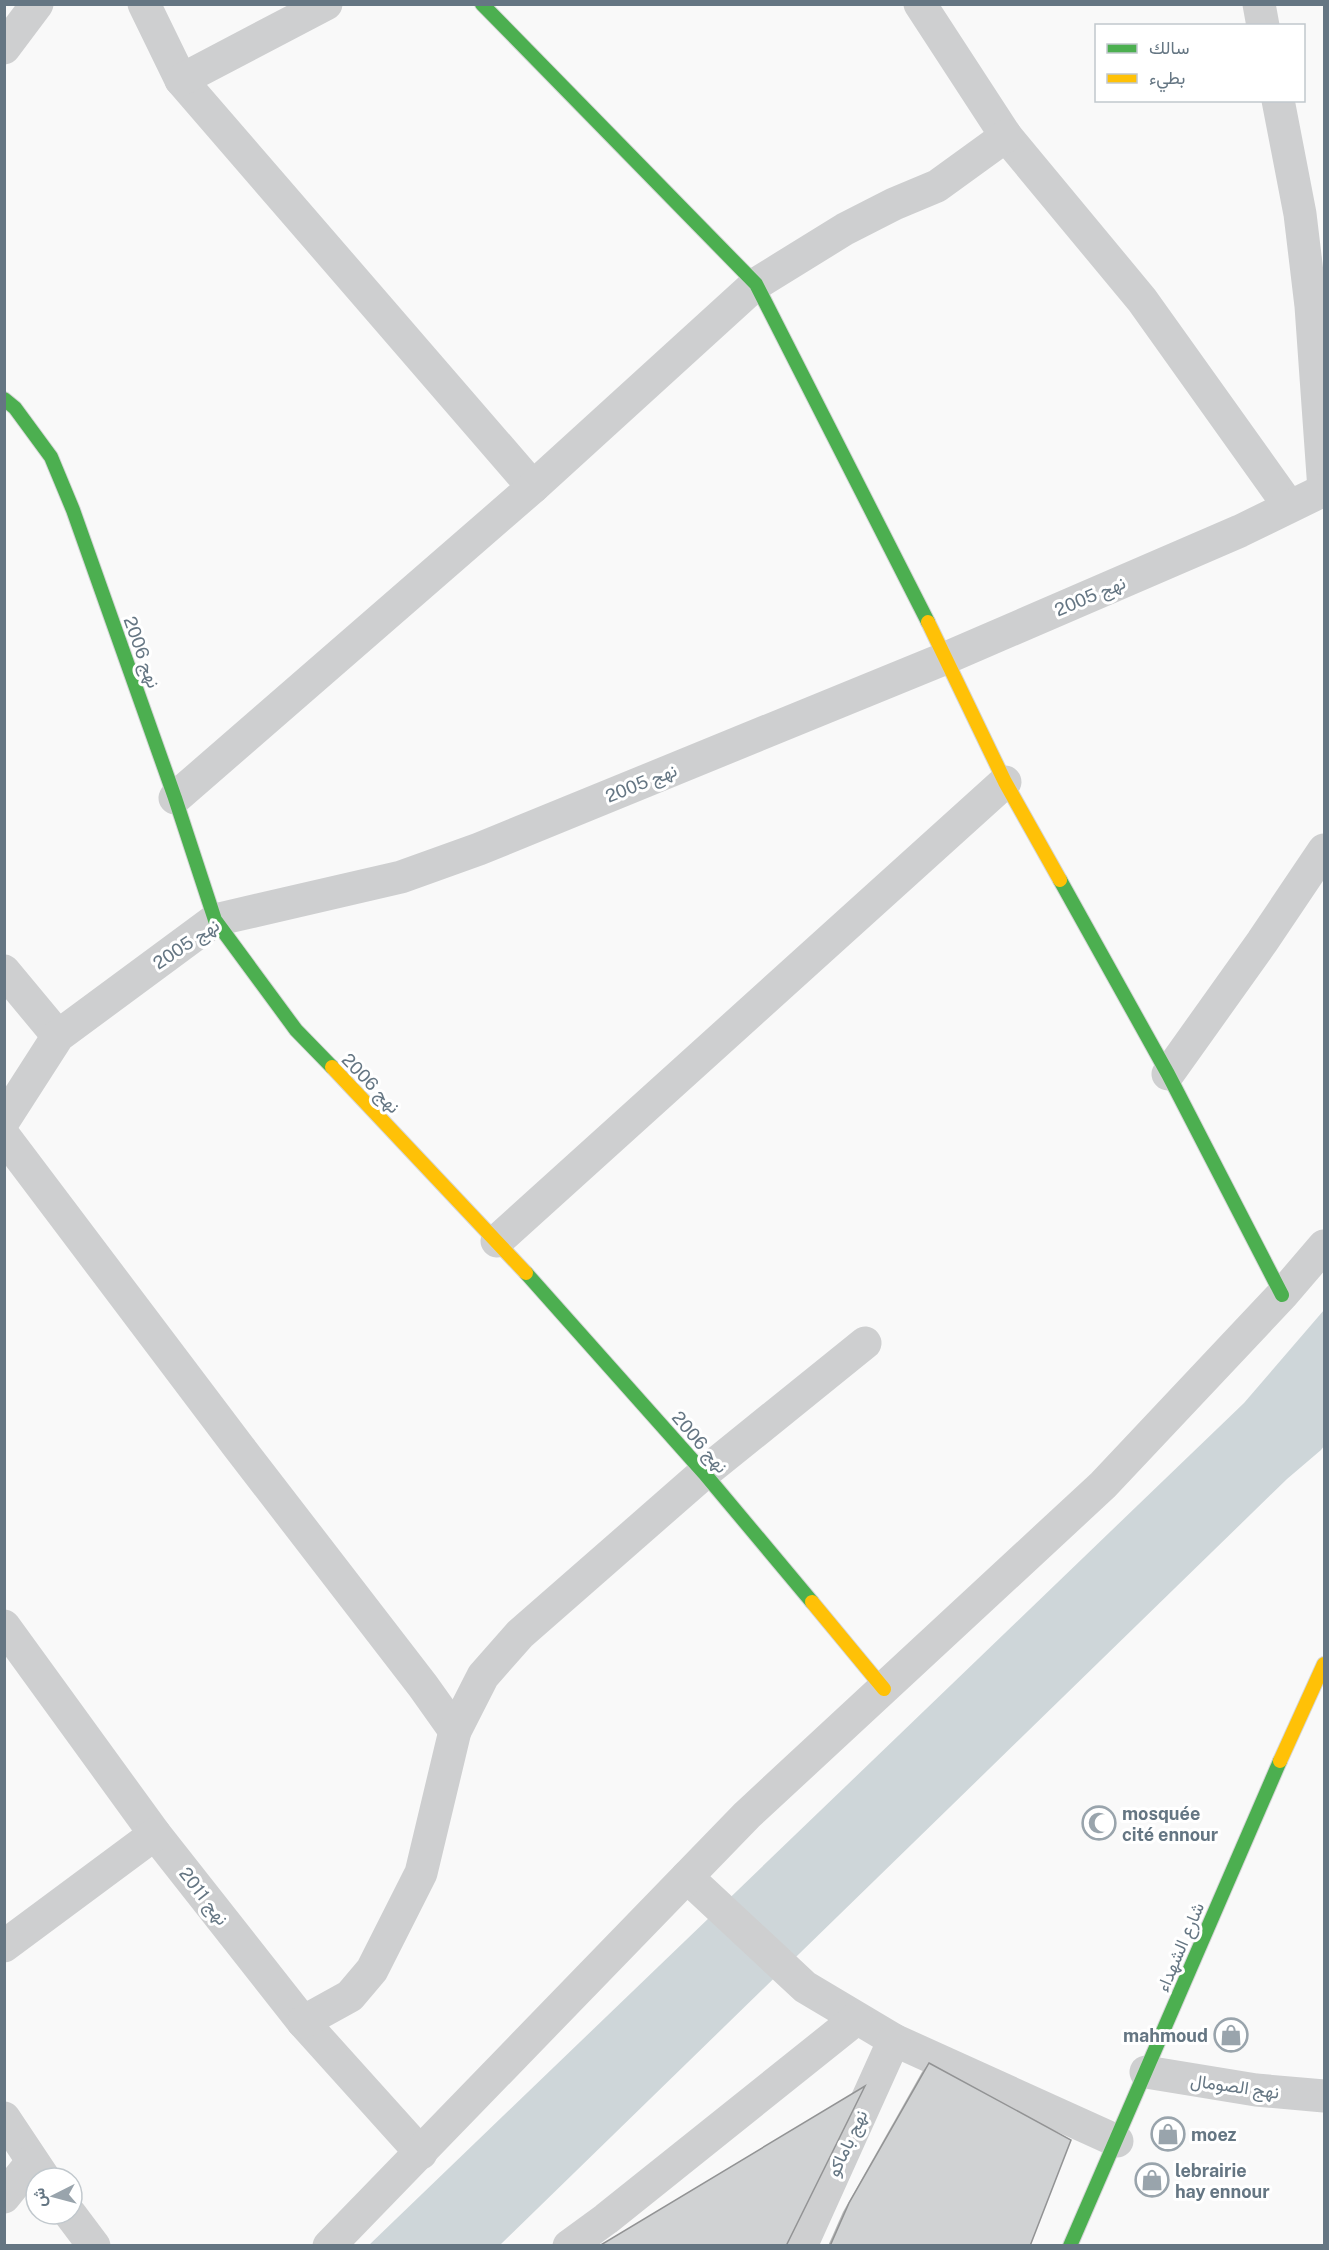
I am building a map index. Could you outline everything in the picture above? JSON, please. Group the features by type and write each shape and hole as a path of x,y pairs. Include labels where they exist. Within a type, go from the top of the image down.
{"street":[{"path":"4,48 37,4"},
{"path":"144,4 181,80 533,487"},
{"path":"181,80 326,4"},
{"path":"482,4 756,284 946,658 1005,782 1168,1074 1282,1295"},
{"path":"920,4 1006,136 1142,300 1289,506"},
{"path":"1259,4 1263,24"},
{"path":"1278,102 1300,214 1311,306 1324,490"},
{"path":"175,798 533,487 756,284 845,229 894,204 937,186 1006,136"},
{"name":"نهج 2006","path":"4,399 15,408 51,457 73,510 175,798 215,920 296,1030 497,1241 704,1473 884,1689"},
{"name":"نهج 2005","path":"4,1120 58,1036 215,920 400,877 479,849 946,658 1240,531 1324,490"},
{"path":"497,1241 1005,782"},
{"path":"1168,1074 1324,850"},
{"path":"4,971 58,1036"},
{"path":"4,1136 455,1731"},
{"path":"329,2246 421,2152 694,1885 747,1815 1103,1485 1282,1295 1324,1246"},
{"path":"303,2022 350,1996 372,1970 421,1873 455,1731 483,1676 520,1634 704,1473 865,1343"},
{"name":"نهج 2011","path":"4,1626 155,1834 303,2022 421,2152"},
{"name":"شارع الشهداء","path":"1070,2246 1297,1721 1324,1664"},
{"path":"4,1946 155,1834"},
{"path":"694,1885 805,1987 856,2019 894,2040 1117,2141"},
{"path":"569,2246 856,2019"},
{"name":"نهج باماكو","path":"801,2246 894,2040"},
{"name":"نهج الصومال","path":"1146,2072 1256,2090 1324,2096"},
{"path":"4,2118 35,2166"},
{"path":"4,2197 24,2181"},
{"path":"79,2226 94,2246"}],"shaded area":[{"path":"1324,1310 1324,1446 1321,1450 1287,1479 500,2245 368,2246 1244,1403"}],"building":[{"path":"929,2063 1071,2140 1030,2246 830,2246 849,2203"},
{"path":"865,2086 786,2246 599,2246"}],"traffic: fast":[{"path":"482,4 756,284 928,622"},
{"path":"4,399 15,408 51,457 73,510 175,798 215,920 296,1030 332,1067"},
{"path":"1060,880 1168,1074 1282,1295"},
{"path":"526,1273 704,1473 812,1602"},
{"path":"1070,2246 1280,1761"}],"traffic: slow":[{"path":"928,622 1005,782 1060,880"},
{"path":"332,1067 526,1273"},
{"path":"812,1602 884,1689"},
{"path":"1280,1761 1324,1664"}],"place":[{"name":"mosquée cité ennour","path":"1099,1823"},
{"name":"mahmoud","path":"1231,2035"},
{"name":"moez","path":"1168,2134"},
{"name":"lebrairie hay ennour","path":"1152,2180"}]}
